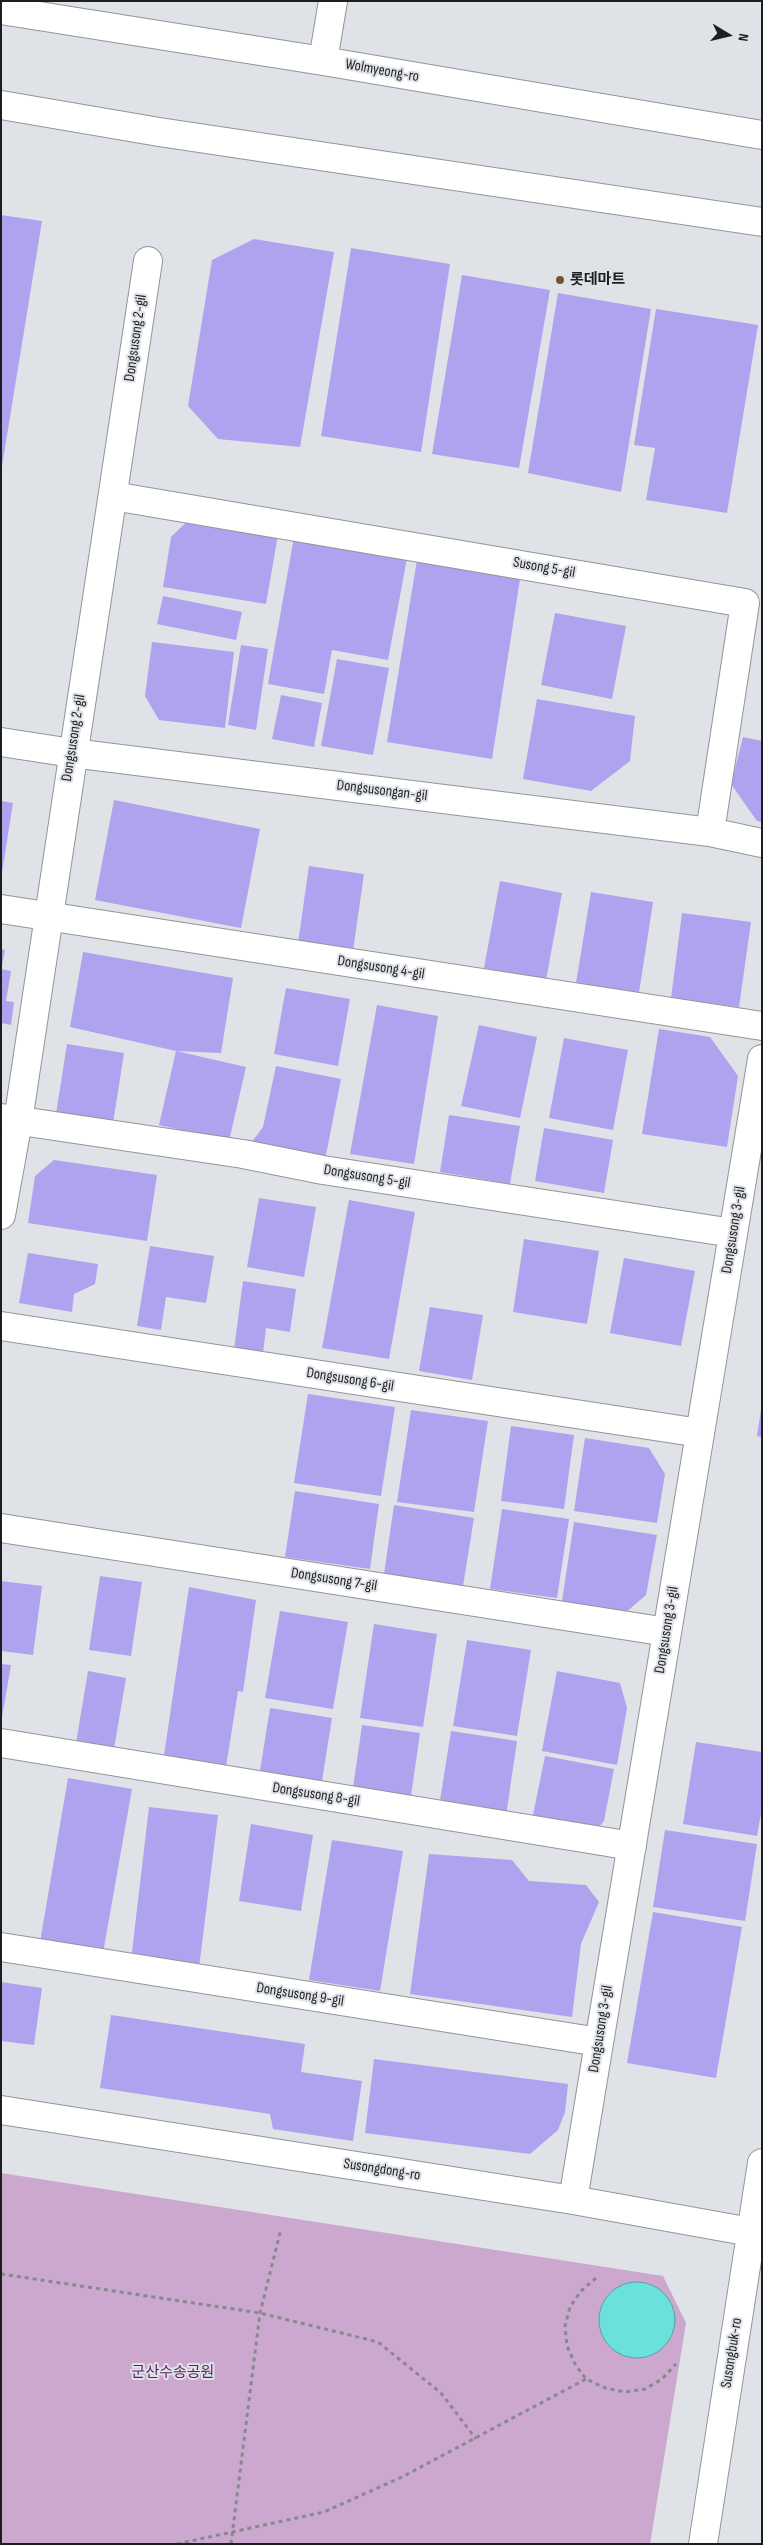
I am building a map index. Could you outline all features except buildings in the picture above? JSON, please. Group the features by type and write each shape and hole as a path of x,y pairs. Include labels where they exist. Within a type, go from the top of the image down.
{"street":[{"path":"323,61 333,1"},
{"name":"Wolmyeong-ro","path":"1,10 323,61 762,136"},
{"path":"1,105 159,132 762,222"},
{"name":"Dongsusong 2-gil","path":"1,1215 10,1119 47,917 148,261"},
{"name":"Susong 5-gil","path":"113,496 745,603 710,832"},
{"name":"Dongsusongan-gil","path":"1,742 72,754 710,832 762,843"},
{"name":"Dongsusong 4-gil","path":"1,909 762,1026"},
{"name":"Dongsusong 3-gil","path":"573,2200 762,1059"},
{"name":"Dongsusong 5-gil","path":"10,1119 242,1154 322,1170 733,1233"},
{"name":"Dongsusong 6-gil","path":"1,1326 700,1433"},
{"name":"Dongsusong 7-gil","path":"1,1528 667,1632"},
{"name":"Dongsusong 8-gil","path":"1,1743 632,1846"},
{"name":"Dongsusong 9-gil","path":"1,1947 599,2042"},
{"name":"Susongdong-ro","path":"1,2110 573,2200 756,2233"},
{"name":"Susongbuk-ro","path":"703,2544 756,2233 762,2163"}],"path":[{"path":"231,2544 260,2313 281,2229"},
{"path":"1,2274 260,2313 378,2342 441,2393 476,2439"},
{"path":"596,2278 581,2291 570,2307 565,2326 567,2346 574,2364 586,2379 605,2388 625,2392 645,2389 662,2379 676,2364"},
{"path":"177,2544 324,2512 402,2477 586,2379"}],"green space":[{"name":"군산수송공원","path":"1,2173 663,2276 686,2323 650,2544 1,2544"}],"water":[{"path":"637,2282 651,2285 664,2293 672,2306 675,2320 672,2334 664,2347 651,2355 637,2358 623,2355 610,2347 602,2334 599,2320 602,2306 610,2293 623,2285"}],"place":[{"name":"롯데마트","path":"560,280"}]}
